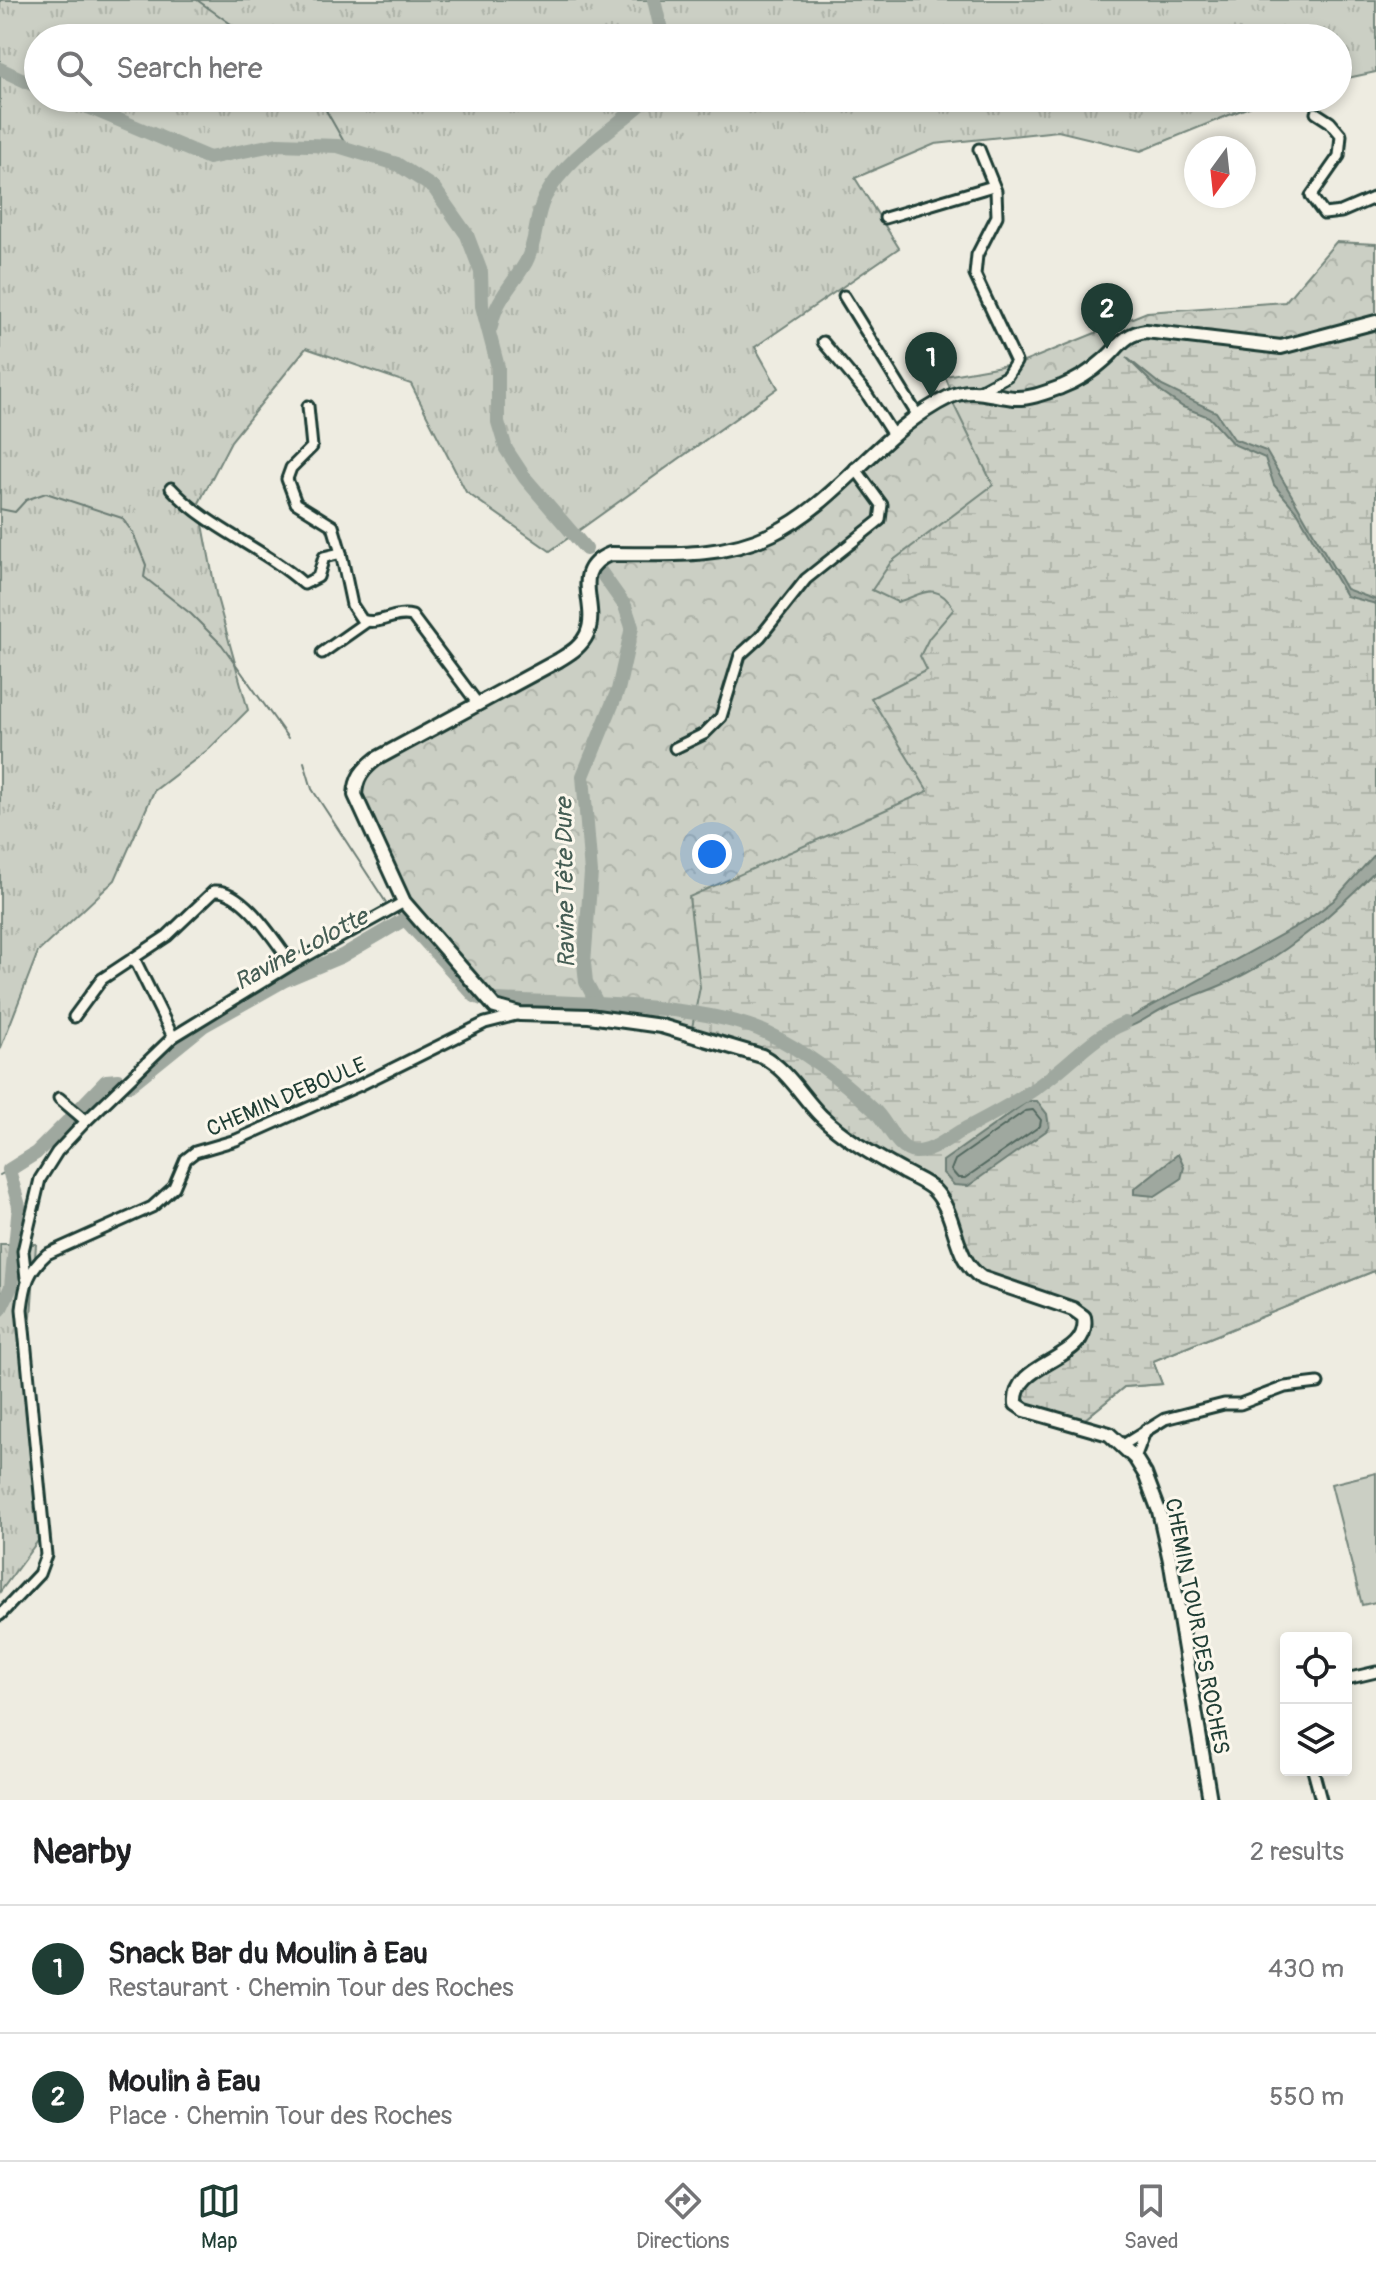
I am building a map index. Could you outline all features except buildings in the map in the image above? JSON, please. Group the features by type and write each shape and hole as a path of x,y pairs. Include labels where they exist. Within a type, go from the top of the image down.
{"street":[{"path":"1316,113 1341,135 1339,156 1311,196 1324,214 1341,212 1376,197"},
{"path":"520,1014 501,1010 490,1002 404,902 355,795 362,771 376,759 580,644 590,625 587,580 590,568 599,559 610,554 698,554 742,545 772,534 801,516 918,416 953,396 979,391 1007,376 1016,362 975,275 977,255 997,216 994,188 979,149"},
{"path":"885,218 994,188"},
{"path":"844,296 918,416"},
{"path":"979,391 1025,398 1064,386 1100,364 1132,333 1146,331 1281,347 1376,322"},
{"path":"823,342 866,393 893,435"},
{"path":"308,406 312,447 291,468 287,479 296,503 333,526 352,605 366,622"},
{"path":"675,748 704,734 721,717 740,655 760,637 799,587 880,520 882,505 855,468"},
{"path":"171,488 191,507 275,560 304,584 318,577 324,557 341,553"},
{"path":"322,653 366,622 397,614 412,616 478,704"},
{"path":"74,1017 96,985 178,927 214,891 220,890 252,911 292,964"},
{"path":"0,1615 39,1574 46,1555 47,1536 22,1309 26,1279 23,1251 40,1179 57,1152 86,1121 173,1037 292,964 404,902"},
{"path":"134,958 173,1037"},
{"name":"CHEMIN TOUR DES ROCHES","path":"520,1014 618,1019 691,1033 775,1063 822,1117 857,1145 932,1187 948,1207 963,1260 970,1270 982,1278 1073,1309 1084,1317 1086,1326 1075,1343 1024,1378 1015,1391 1016,1404 1025,1410 1096,1429 1123,1445 1135,1458 1153,1492 1162,1525 1210,1800"},
{"name":"CHEMIN DEBOULE","path":"26,1279 47,1254 128,1221 164,1199 186,1159 195,1152 236,1140 358,1086 485,1023 520,1014"},
{"path":"59,1098 86,1121"},
{"path":"1123,1445 1165,1419 1224,1404 1240,1404 1285,1387 1318,1383"},
{"path":"1135,1458 1146,1429"},
{"path":"1352,1678 1376,1672"},
{"path":"1315,1776 1321,1800"}],"green space":[{"path":"0,0 1376,0 1376,72 1352,77 1352,24 24,24 24,112 1237,112 1141,151 1058,131 935,144 855,178 899,248 755,347 778,388 550,551 466,492 411,384 306,348 231,441 199,503 216,594 248,710 209,749 154,791 115,880 38,952 0,1050"},
{"path":"1336,242 1376,244 1376,1274 1374,1271 1153,1361 1162,1384 1124,1387 1079,1424 1066,1352 1086,1326 775,1063 691,1033 501,1010 404,902 356,784 362,771 586,636 587,580 599,559 666,554 772,534 893,435 953,396 945,376 1024,362 1147,312 1285,302"},
{"path":"1376,322 1376,1274 1374,1271 1153,1361 1162,1384 1124,1387 1079,1424 1025,1410 1015,1391 1066,1352 1084,1317 982,1278 932,1187 857,1145 775,1063 691,1033 700,987 689,897 928,791 871,698 927,670 920,656 929,638 954,609 935,592 897,602 872,590 891,562 993,485 950,397 1013,398 1064,386 1132,333 1264,346"},
{"path":"0,1244 36,1244 26,1390 40,1538 0,1592"},
{"path":"1376,1473 1376,1602 1362,1605 1331,1484"}],"water":[{"path":"1126,357 1162,386 1216,412 1234,439 1266,451 1346,589 1376,600 1376,604 1346,596 1298,513 1274,485 1265,458 1233,444 1209,417 1183,407 1161,392"},
{"path":"1376,853 1376,870 1327,916 1274,957 1235,979 1166,1007 1132,1026 1110,1029 1306,921 1333,901"},
{"path":"1028,1101 1037,1101 1047,1114 1049,1127 1046,1131 968,1186 954,1185 943,1173 943,1161"},
{"path":"1178,1154 1184,1167 1181,1179 1155,1196 1134,1194 1134,1189"}],"waterway":[{"path":"197,0 231,24"},
{"path":"654,0 660,24"},
{"name":"Ravine Tête Dure","path":"0,69 24,80"},
{"name":"Ravine Tête Dure","path":"100,112 209,158 278,144 338,146 397,164 434,188 467,235 481,272 482,306 498,367 498,422 506,449 525,478 586,549"},
{"path":"327,112 348,149"},
{"path":"491,327 500,301 530,253 539,213 554,182 579,156 631,112"},
{"path":"0,509 15,512 26,500 46,493 122,518 133,533 146,565 144,577 191,614 222,645 288,738"},
{"name":"Ravine Tête Dure","path":"598,568 625,606 632,627 618,690 583,776 591,873 584,963 586,982 598,1005"},
{"path":"304,762 312,789 387,904"},
{"path":"396,912 405,919"},
{"name":"Ravine Lolotte","path":"130,1085 203,1026 285,980 342,956 405,919 475,996 482,999"},
{"name":"Ravine Tête Dure","path":"497,1000 635,1006 708,1015 740,1023 767,1033 824,1067 874,1110 897,1141 915,1152 932,1148 1016,1101 1094,1041 1125,1023"},
{"name":"Ravine Lolotte","path":"81,1107 106,1081 118,1080"},
{"name":"Ravine Lolotte","path":"0,1310 11,1287 19,1206 9,1170 36,1153 71,1118"},
{"path":"0,1175 9,1170"}],"place":[{"name":"Moulin à Eau","path":"1107,349"},
{"name":"Snack Bar du Moulin à Eau","path":"931,398"}]}
